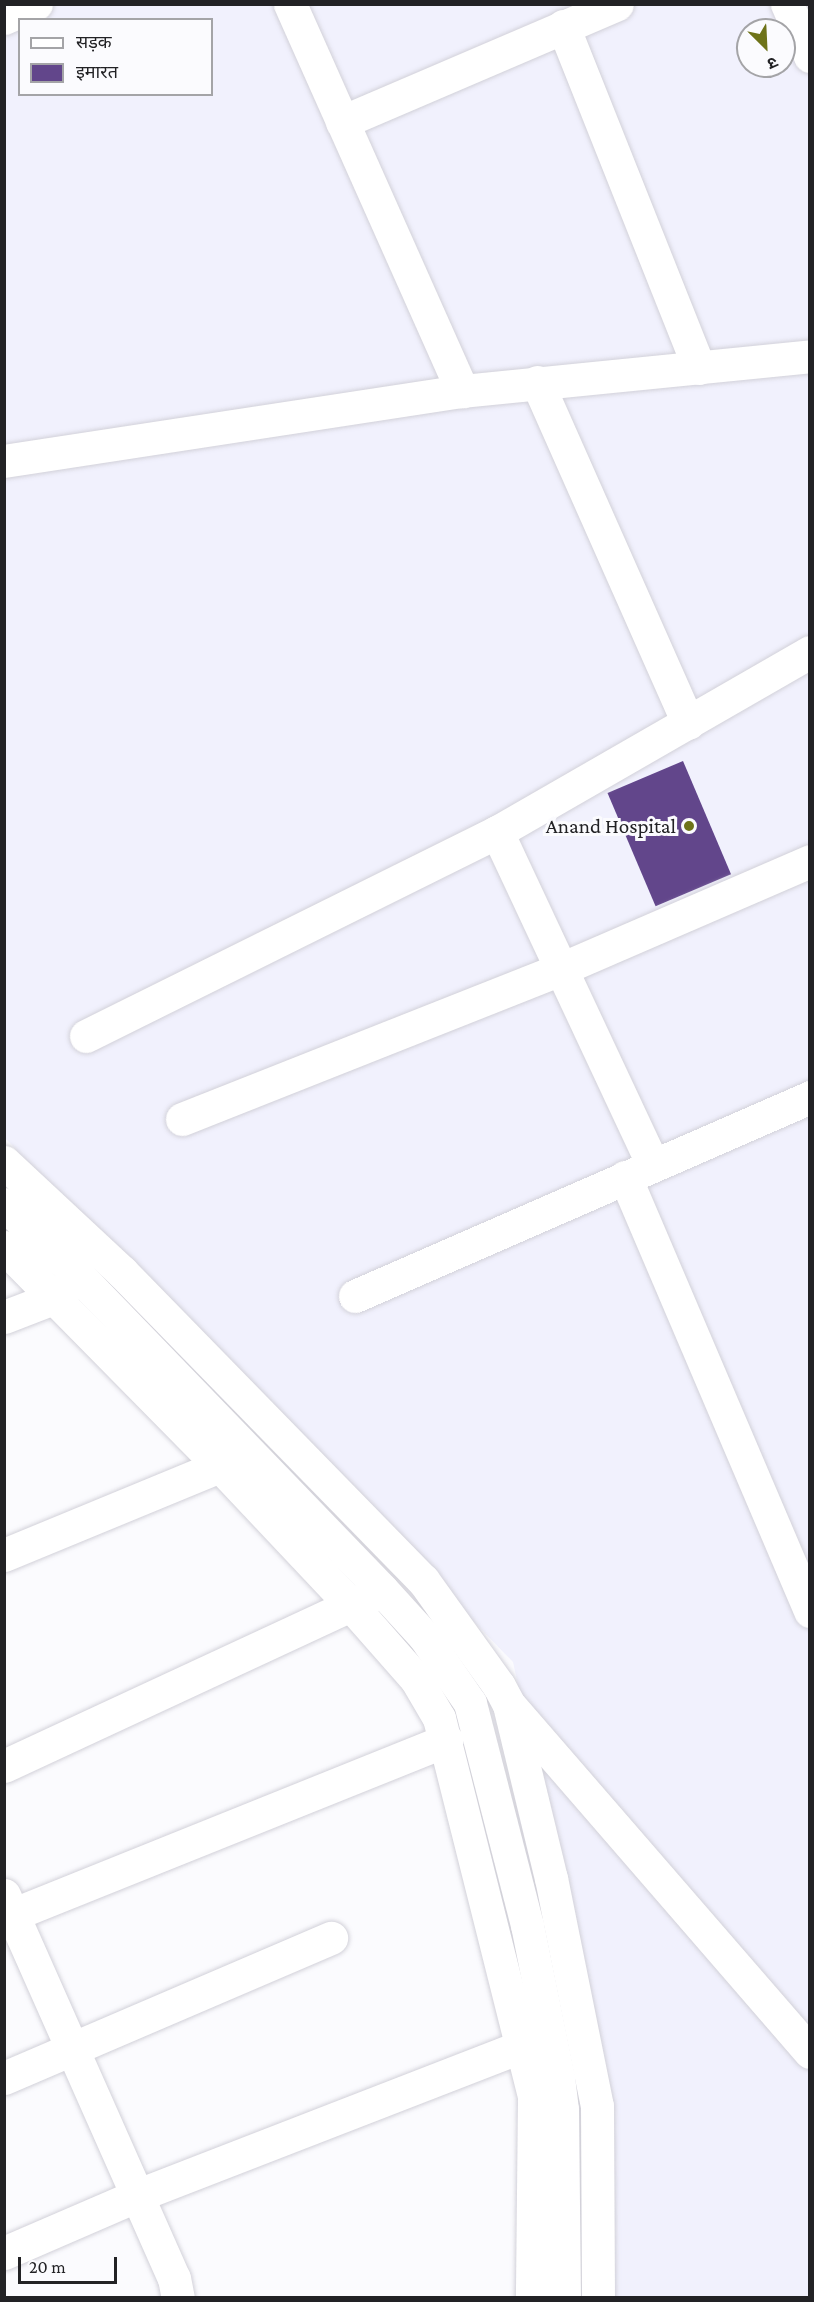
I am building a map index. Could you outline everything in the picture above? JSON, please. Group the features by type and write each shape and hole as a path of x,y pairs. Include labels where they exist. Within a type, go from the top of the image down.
{"street":[{"path":"4,18 36,4"},
{"path":"290,4 462,391"},
{"path":"342,122 617,4"},
{"path":"787,4 810,56"},
{"path":"562,26 699,368"},
{"path":"4,461 462,391 810,356"},
{"path":"537,382 688,723"},
{"path":"86,1036 498,832 810,652"},
{"path":"498,832 563,968 639,1171 810,1611"},
{"path":"182,1119 563,968 810,861"},
{"path":"355,1296 810,1097"},
{"path":"4,1162 122,1272 423,1580 504,1695 810,2052"},
{"path":"4,1204 67,1287 220,1466 417,1679 443,1729 536,2040 562,2109 564,2298"},
{"path":"4,1247 67,1287 382,1590 424,1636 470,1703 527,1925 536,2040 532,2298"},
{"path":"4,1317 67,1287"},
{"path":"4,1555 220,1466"},
{"path":"4,1766 382,1590"},
{"path":"178,2298 174,2278 7,1909 443,1729 470,1703 504,1695"},
{"path":"504,1695 551,1878 597,2106 598,2298"},
{"path":"4,2078 331,1938"},
{"path":"4,2253 136,2196 536,2040"}],"shaded area":[{"path":"5,5 809,5 809,2297 610,2297 606,2091 513,1662 5,1138"}],"building":[{"path":"683,761 731,874 656,906 608,793"}],"place":[{"name":"Anand Hospital","path":"689,826"}]}
